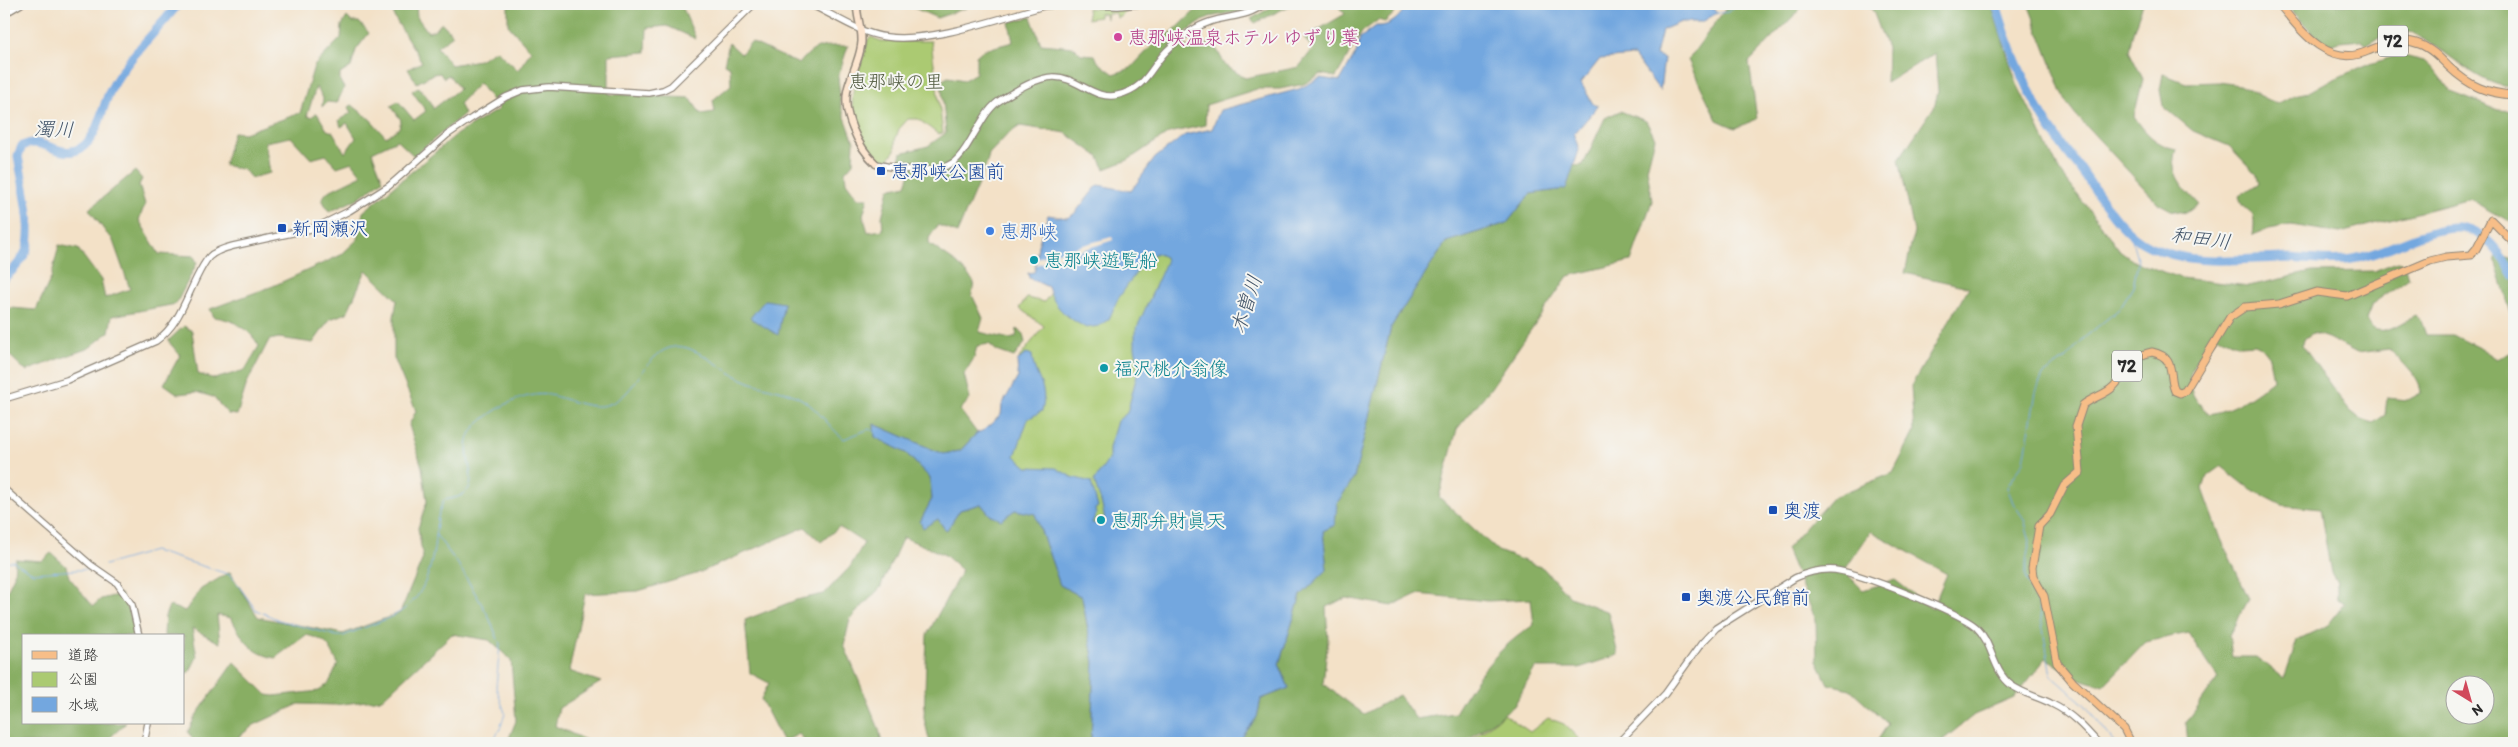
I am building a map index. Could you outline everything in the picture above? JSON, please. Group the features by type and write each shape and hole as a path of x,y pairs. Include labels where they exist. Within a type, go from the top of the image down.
{"main road":[{"path":"857,4 862,30 861,47 847,89 847,104 852,126 865,154 876,164"},
{"name":"72","path":"2279,4 2316,44 2335,55 2358,55 2393,41 2412,42 2433,52 2464,80 2479,89 2514,95"},
{"name":"72","path":"2131,743 2124,729 2073,682 2057,664 2044,596 2033,576 2032,568 2038,526 2050,514 2064,486 2080,472 2076,426 2082,405 2113,387 2126,366 2152,352 2164,357 2169,364 2175,391 2180,393 2185,391 2230,317 2245,306 2279,304 2317,292 2347,296 2430,261 2446,257 2471,255 2491,220 2514,244"}],"street":[{"path":"4,14 21,4"},
{"path":"4,399 67,380 156,341 168,333 176,322 201,268 209,258 221,250 233,246 315,228 349,211 389,186 447,135 506,97 523,90 549,87 649,93 663,90 680,79 754,4"},
{"path":"810,4 862,30 888,38 925,36 1044,6 1062,4"},
{"path":"1067,4 1118,6 1140,4"},
{"path":"876,164 889,167 930,169 949,164 963,153 984,117 995,104 1048,78 1068,80 1103,95 1119,95 1147,79 1168,50 1197,26 1220,17 1249,13 1264,4"},
{"path":"4,489 91,565 117,583 132,605 139,634"},
{"path":"1618,743 1665,694 1706,638 1716,628 1795,578 1816,570 1849,573 1894,589 1970,623 1984,637 1997,668 2006,681 2016,688 2067,712 2098,743"},
{"path":"144,743 148,724"}],"green space":[{"path":"393,4 416,4 417,17 428,32 434,30 442,23 453,35 437,47 451,65 479,60 496,50 518,70 531,51 508,25 508,4 681,4 696,39 667,26 647,28 646,52 609,55 609,94 690,98 701,114 715,112 713,100 731,85 730,67 724,64 729,43 741,54 751,42 799,64 810,53 820,48 848,46 838,77 841,106 854,142 853,163 845,172 846,182 858,198 868,198 863,215 868,232 883,230 882,217 889,189 906,185 912,167 898,163 901,153 928,146 946,133 941,81 948,77 964,80 976,73 976,56 983,50 1013,42 1009,22 1031,17 1041,44 1074,47 1081,54 1095,55 1098,62 1114,74 1131,68 1161,36 1173,32 1202,4 1259,4 1248,10 1209,17 1177,38 1192,51 1213,42 1225,65 1245,78 1299,67 1313,49 1304,38 1345,14 1336,4 1404,4 1385,22 1378,20 1362,32 1336,77 1321,74 1304,84 1280,89 1257,89 1206,105 1205,125 1169,133 1128,160 1105,169 1098,156 1066,133 1020,126 1008,134 989,154 987,163 957,233 938,225 929,238 929,244 958,264 974,282 972,295 983,318 979,332 1010,339 1016,337 1017,329 1023,334 1025,343 1014,357 997,351 989,344 977,346 974,358 964,374 970,399 960,410 977,433 960,451 943,454 874,424 875,437 906,453 930,478 932,499 920,522 938,519 946,531 960,510 981,504 990,515 1015,510 1035,513 1060,585 1082,597 1094,662 1091,743 930,743 924,718 927,635 962,570 945,555 903,537 880,588 850,619 844,645 879,729 882,743 807,743 799,734 783,742 761,699 769,683 750,673 745,620 796,600 824,594 850,567 864,543 839,527 821,542 805,527 696,574 638,591 585,594 569,671 601,682 559,708 555,726 592,743 507,743 516,721 511,660 489,640 452,634 382,699 335,705 299,704 254,725 231,743 195,743 188,732 195,717 234,662 267,695 274,696 319,691 329,683 338,664 327,644 306,635 275,658 266,656 248,644 231,618 217,615 220,643 192,628 197,657 189,673 185,671 185,634 164,634 165,616 169,606 185,611 201,589 230,572 258,617 343,634 400,613 423,558 418,528 427,501 422,467 409,425 416,411 394,358 394,317 397,300 366,270 347,313 330,319 313,343 279,338 269,340 247,383 237,415 228,414 213,397 196,392 178,394 164,384 180,355 168,341 184,326 192,331 198,374 215,379 245,370 259,346 246,330 228,320 214,317 210,309 273,286 341,255 358,239 363,212 457,134 499,109 479,83 459,104 464,114 414,156 397,140 372,152 383,180 357,199 329,212 322,199 327,192 362,175 352,162 337,167 326,155 311,159 291,137 265,142 270,173 251,178 244,170 224,165 233,132 244,133 300,113 314,66 341,38 342,25 347,17 352,22 359,22 369,33 356,50 351,67 340,74 340,81 344,88 337,103 327,102 322,107 323,98 316,87 307,116 311,117 317,113 327,130 333,132 345,153 356,138 347,123 341,127 339,120 351,113 348,107 352,105 371,120 386,137 399,128 401,120 391,106 398,101 414,120 426,111 412,91 419,87 431,102 433,109 459,89 449,75 443,78 440,73 433,74 417,83 408,69 422,62 394,17"},
{"path":"905,4 966,4 966,8 937,18"},
{"path":"1273,4 1293,4 1255,23 1251,19 1270,8"},
{"path":"1729,4 1805,4 1749,62 1757,119 1735,128 1717,120 1688,60"},
{"path":"1867,4 1991,4 2017,84 2060,172 2122,253 2135,262 2181,278 2249,286 2312,272 2374,271 2397,262 2405,264 2409,278 2372,304 2366,319 2370,326 2376,330 2389,329 2415,315 2421,321 2426,335 2453,335 2497,359 2511,352 2514,345 2514,743 2188,743 2186,723 2218,678 2188,633 2146,642 2103,686 2077,678 2046,658 2014,698 1974,715 1939,743 1876,743 1888,724 1850,689 1828,684 1817,661 1816,620 1786,549 1833,497 1893,473 1914,432 1911,386 1969,287 1905,273 1914,232 1899,159 1934,107 1938,92 1935,53 1886,83 1887,48 1873,11","holes":["2313,333 2328,338 2357,353 2389,349 2413,375 2420,387 2421,393 2408,400 2387,398 2385,415 2373,423 2359,418 2347,408 2302,345 2305,338","2218,336 2239,345 2255,344 2261,347 2269,357 2273,380 2236,405 2210,414 2199,404 2193,394 2190,375 2200,355","2221,466 2249,488 2282,505 2320,509 2331,573 2337,582 2337,600 2345,603 2328,625 2297,640 2284,679 2256,657 2232,657 2229,635 2249,599 2221,539 2203,489 2207,476","1871,531 1947,574 1932,609 1895,580 1863,590 1844,571"]},
{"path":"2028,4 2143,4 2133,32 2129,51 2143,79 2134,116 2142,128 2157,141 2176,149 2174,166 2178,180 2199,204 2186,213 2171,210 2158,203 2076,115 2066,102"},
{"path":"2286,4 2514,4 2514,87 2501,85 2477,75 2431,43 2406,30 2396,30 2367,44 2362,40 2339,42 2330,46 2319,40"},
{"path":"1087,8 1127,9 1127,12 1117,18 1116,13 1107,13 1106,19 1105,14 1099,13 1099,17 1088,19"},
{"name":"恵那峡の里","path":"871,37 881,41 931,41 943,133 938,134 918,119 908,119 899,129 895,140 895,150 885,164 875,157 867,147 854,118 854,85 868,39"},
{"path":"2399,55 2424,61 2436,72 2451,92 2498,110 2514,111 2514,224 2470,199 2340,233 2291,225 2268,229 2253,235 2254,218 2241,202 2239,196 2259,183 2257,175 2229,146 2193,131 2163,106 2160,90 2163,74 2186,83 2219,82 2239,85 2277,104 2294,95 2309,92 2366,65"},
{"path":"1620,111 1646,121 1655,138 1647,169 1652,201 1631,261 1568,276 1490,389 1457,429 1439,497 1498,551 1543,568 1570,597 1608,612 1618,655 1579,668 1535,668 1514,706 1463,743 1238,743 1257,717 1261,699 1289,688 1279,664 1301,595 1327,570 1323,531 1335,525 1337,503 1354,478 1391,327 1446,242 1507,223 1530,194 1565,189 1573,166 1583,165 1605,118","holes":["1417,594 1488,601 1531,599 1534,625 1521,633 1489,664 1471,687 1455,713 1416,719 1399,695 1364,714 1323,684 1328,639 1326,607 1346,598 1392,606"]},
{"path":"135,171 142,179 139,185 145,204 139,220 159,254 194,256 197,263 176,304 112,316 109,332 89,348 26,371 4,350 4,312 11,308 36,310 51,278 59,245 78,249 101,280 105,298 130,289 112,238 89,209"},
{"path":"1149,245 1175,256 1113,533 1087,530 1006,458 1037,387 1019,358 1044,326 1019,308 1027,298 1044,302 1052,292"},
{"path":"2498,254 2514,259 2514,323 2495,261"},
{"path":"51,553 66,566 69,577 93,606 101,599 121,594 133,623 135,634 22,634 22,724 125,724 104,743 4,743 4,597 14,576 15,559 42,561"},
{"path":"1504,714 1530,732 1548,718 1564,724 1583,743 1467,743"}],"water":[{"name":"木曽川","path":"1408,4 1709,4 1717,13 1702,22 1681,22 1662,30 1656,55 1664,58 1660,91 1634,56 1600,59 1581,83 1593,104 1598,106 1574,134 1579,150 1566,189 1530,194 1507,223 1446,242 1391,327 1354,478 1337,503 1335,525 1323,531 1327,570 1301,595 1279,664 1289,688 1261,699 1257,717 1238,743 1091,743 1094,662 1082,597 1060,585 1035,514 1015,510 1001,520 990,515 981,504 960,510 946,531 938,519 923,528 920,522 932,499 930,478 906,453 875,437 874,424 943,454 960,451 977,433 984,430 1001,415 1002,405 1018,377 1017,361 1027,353 1032,355 1035,370 1044,394 1044,402 1042,411 1028,419 1015,456 1027,467 1056,468 1072,477 1091,482 1098,507 1095,509 1096,514 1092,523 1103,525 1103,511 1094,481 1109,459 1109,448 1117,421 1127,413 1139,367 1135,348 1135,332 1166,262 1165,257 1156,253 1144,261 1118,299 1109,319 1099,326 1086,328 1062,312 1054,301 1048,287 1029,278 1028,273 1034,272 1035,269 1038,245 1048,215 1067,218 1074,214 1098,185 1131,191 1155,158 1185,135 1212,129 1220,110 1299,89 1320,78 1340,81 1356,53 1360,38 1376,26 1391,23 1402,13"},
{"path":"765,300 784,303 778,335 750,318"}],"pier":[{"path":"1112,237 1113,240 1036,265 1037,258"}],"waterway":[{"name":"濁川","path":"4,278 14,269 23,256 29,238 28,215 18,156 22,146 32,143 63,151 75,151 87,143 96,130 107,98 117,79 133,56 178,4"},
{"path":"1716,13 1729,12 1737,4"},
{"name":"和田川","path":"1996,4 2016,61 2028,89 2047,124 2122,226 2130,234 2149,246 2165,253 2198,259 2282,258 2346,260 2374,253 2431,232 2459,228 2468,229 2484,238 2498,252 2514,275"},
{"path":"2115,743 2085,705 2051,675 2039,607 2026,579 2026,561 2030,541 2024,519 2013,503 2007,487 2024,461 2036,392 2043,375 2064,360 2084,338 2119,309 2133,287 2138,262 2132,240 2134,236"},
{"path":"105,565 154,551 231,575 256,610 279,620 343,636 393,616 405,609 423,587 434,549 441,506 444,500 462,495 468,489 471,481 467,443 471,433 478,424 493,412 511,402 540,394 595,406 612,403 628,391 653,358 671,347 690,349 705,356 741,379 784,391 797,397 809,404 844,439 869,429 874,431"},
{"path":"436,535 458,564 488,615 500,644 496,687 505,713 500,729 492,743"},
{"path":"4,562 13,561 33,573 92,569"}],"place":[{"name":"恵那峡温泉ホテル ゆずり葉","path":"1118,37"},
{"name":"恵那峡公園前","path":"881,171"},
{"name":"新岡瀬沢","path":"282,228"},
{"name":"恵那峡","path":"990,231"},
{"name":"恵那峡遊覧船","path":"1034,260"},
{"name":"福沢桃介翁像","path":"1104,368"},
{"name":"奥渡","path":"1773,510"},
{"name":"恵那弁財眞天","path":"1101,520"},
{"name":"奥渡公民館前","path":"1686,597"}]}
